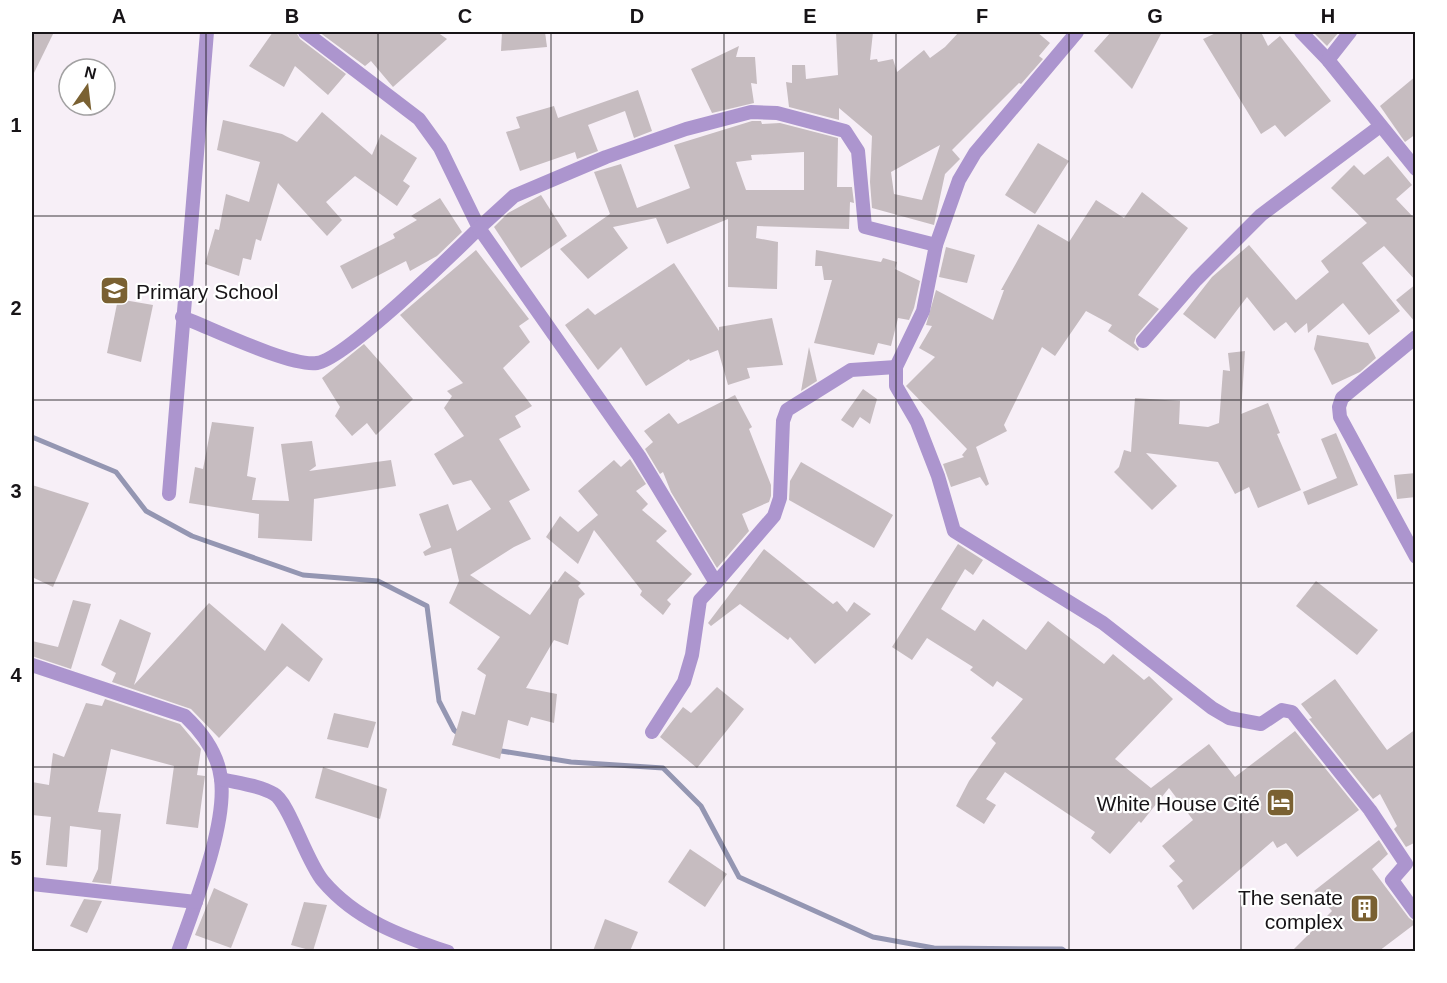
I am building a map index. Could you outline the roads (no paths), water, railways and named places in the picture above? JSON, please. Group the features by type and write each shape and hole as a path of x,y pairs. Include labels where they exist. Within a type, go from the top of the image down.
{"street":[{"path":"169,494 207,32"},
{"path":"305,32 419,119 440,148 479,228 639,456 716,583"},
{"path":"1077,32 975,153 959,180 936,245 923,311 896,367 896,386 917,422 938,476 954,531 1103,623 1229,718 1261,724 1282,710 1292,712 1370,810 1406,864 1392,880 1416,913"},
{"path":"1301,32 1328,60 1379,127 1416,169"},
{"path":"1328,60 1350,32"},
{"path":"182,317 295,361 318,363 337,353 420,285 514,196 606,157 686,129 751,112 777,113 845,131 858,151 865,226 936,245"},
{"path":"1143,341 1196,280 1261,215 1379,127"},
{"path":"1416,338 1342,398 1339,407 1340,417 1416,556"},
{"path":"651,732 684,682 692,655 700,600 774,516 780,498 783,421 787,410 850,370 896,367"},
{"path":"32,665 185,717 201,731 213,752 221,779 220,814 196,902 178,951"},
{"path":"221,779 276,794 284,803 308,861 323,882 355,910 397,935 448,951"},
{"path":"32,884 196,902"}],"waterway":[{"path":"32,437 116,472 146,511 192,536 303,575 378,581 427,606 439,701 454,730 460,735"},
{"path":"495,750 571,762 663,768 701,806 739,877 873,937 934,948 1062,949 1066,952"}],"place":[{"name":"Primary School","path":"115,291"},
{"name":"White House Cité","path":"1281,803"},
{"name":"The senate complex","path":"1364,909"}]}
